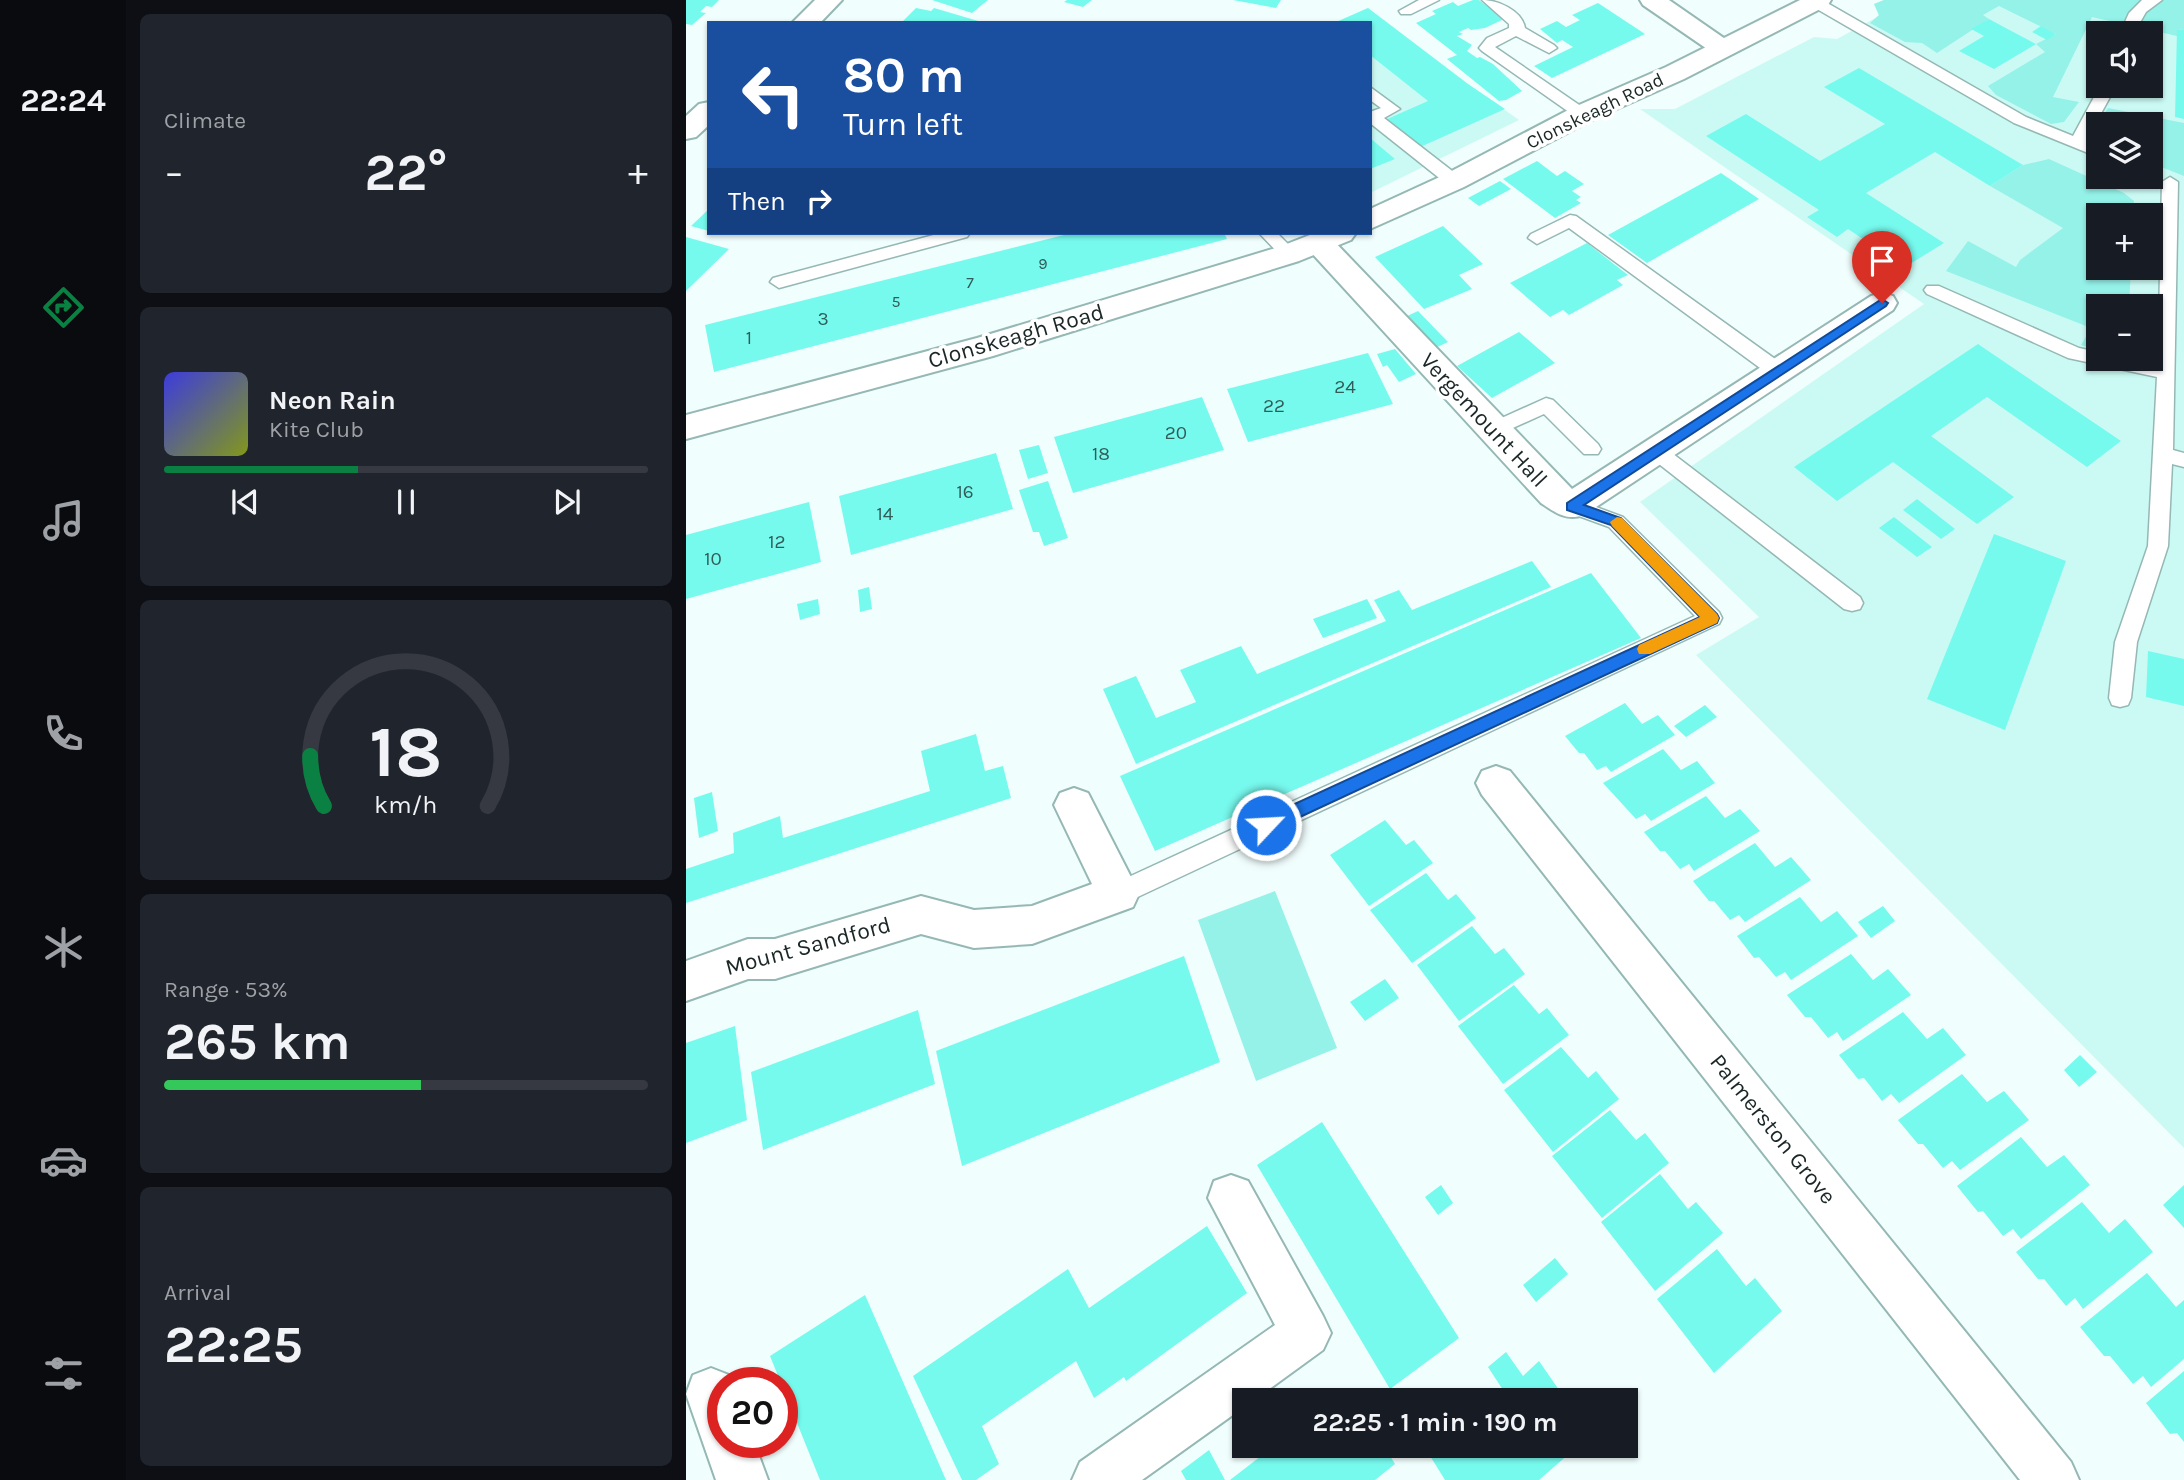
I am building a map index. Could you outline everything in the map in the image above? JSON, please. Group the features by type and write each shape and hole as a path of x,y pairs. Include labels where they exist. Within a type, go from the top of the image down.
{"street":[{"path":"807,21 830,0"},
{"path":"1652,0 1722,48"},
{"name":"Clonskeagh Road","path":"1372,218 1454,181 1582,114 1817,1"},
{"path":"686,131 707,112"},
{"name":"Clonskeagh Road","path":"686,427 982,348 1316,243"},
{"name":"Vergemount Hall","path":"1316,243 1553,494 1572,506"},
{"path":"1572,506 1882,303"},
{"name":"Palmerston Grove","path":"1496,783 2050,1479"},
{"path":"1074,805 1118,894"},
{"name":"Mount Sandford","path":"686,981 748,959 775,959 921,915 974,929 1032,925 1118,894"},
{"path":"1098,1480 1306,1333 1231,1198"},
{"path":"734,1458 742,1480"}],"lane":[{"path":"1406,11 1433,0"},
{"path":"1489,0 1517,23 1517,30"},
{"path":"2132,21 2145,3 2155,0"},
{"path":"1817,1 2020,120 2086,147"},
{"path":"1517,30 1549,48"},
{"path":"1517,30 1492,41 1488,48 1582,114"},
{"path":"1372,94 1392,109 1373,117 1454,181"},
{"path":"2077,143 2101,98"},
{"path":"2120,698 2126,642 2158,546 2177,185"},
{"path":"1537,238 1570,220 1778,371"},
{"path":"779,282 954,235"},
{"path":"1277,235 1316,243"},
{"path":"1933,290 2075,353 2086,355"},
{"path":"2158,371 2167,373"},
{"path":"1493,430 1546,405 1591,449"},
{"path":"1657,452 1852,603"},
{"path":"2163,455 2184,460"},
{"path":"1118,894 1712,618 1616,522 1572,506"}],"shaded area":[{"path":"1884,0 2184,0 2184,1148 1696,655 1759,617 1640,502 1924,304 1640,109 1675,109 1814,37 1837,39 1879,16 1874,4"},
{"path":"1884,0 2184,0 2184,30 2177,29 2177,36 2163,33 2163,21 2110,21 2092,17 2090,21 2086,21 2086,29 2053,97 2079,102 2064,122 2051,124 1996,95 1988,86 2045,52 2036,44 2056,34 1999,6 1983,15 1989,19 1937,53 1922,43 1905,42 1870,23 1879,15 1874,4"},
{"path":"1368,8 1519,120 1372,192 1372,21 1339,21"},
{"path":"2108,108 2128,112 2105,112"},
{"path":"2163,119 2184,123 2184,176 2163,168"},
{"path":"2049,159 2086,176 2086,189 2115,189 2134,201 2086,203 2086,280 2130,280 2130,294 2086,294 2086,326 1946,271 1968,241 2016,267 2020,260 2063,228 1990,186 2023,165"},
{"path":"1275,891 1337,1048 1256,1081 1198,920"}],"building":[{"path":"686,0 719,0 712,7 706,6 700,12 706,13 692,25 686,24"},
{"path":"932,0 988,0 972,13"},
{"path":"1092,0 1083,7 1064,2"},
{"path":"1233,0 1281,0 1276,8"},
{"path":"1479,0 1504,19 1485,28 1468,28 1457,36 1472,45 1467,51 1493,64 1522,91 1506,100 1499,101 1447,59 1457,55 1416,23 1436,14 1432,11 1453,2 1458,6"},
{"path":"1598,3 1645,34 1552,78 1534,66 1573,47 1562,40 1557,43 1540,29 1557,21 1566,27 1580,20 1572,15"},
{"path":"916,8 931,11 934,8 978,21 903,21"},
{"path":"1368,8 1505,109 1418,148 1385,120 1428,101 1372,57 1372,21 1339,21"},
{"path":"1989,19 2036,44 1994,69 1959,51 1984,36 1971,29"},
{"path":"2041,26 2056,34 2047,40 2032,32"},
{"path":"2177,29 2184,30 2184,119 2175,117"},
{"path":"1859,68 2023,165 1990,186 1935,152 1866,193 1944,243 1905,267 1848,229 1837,237 1807,217 1819,210 1706,136 1746,114 1820,161 1885,124 1824,87"},
{"path":"1372,140 1395,159 1372,168"},
{"path":"1537,161 1557,176 1565,171 1584,184 1572,191 1581,197 1576,200 1581,203 1555,218 1503,179"},
{"path":"1721,173 1759,199 1647,263 1608,235"},
{"path":"1500,181 1511,189 1479,206 1468,198"},
{"path":"707,211 707,230 691,226"},
{"path":"1443,226 1483,264 1459,275 1472,289 1424,309 1375,257"},
{"path":"1064,235 1225,235 1227,239 714,372 705,325"},
{"path":"686,237 729,249 686,291"},
{"path":"1587,243 1628,275 1617,280 1623,285 1569,315 1563,310 1550,317 1510,283"},
{"path":"1418,311 1448,342 1433,349 1403,318"},
{"path":"1519,332 1555,363 1492,398 1457,366"},
{"path":"1978,344 2121,441 2087,467 1987,397 1931,436 2014,497 1977,524 1893,462 1837,501 1794,467"},
{"path":"1395,349 1416,374 1399,382 1387,365 1383,367 1377,354"},
{"path":"1368,353 1393,404 1248,442 1227,389"},
{"path":"1202,397 1224,450 1073,493 1054,437"},
{"path":"1039,445 1048,473 1028,479 1019,450"},
{"path":"996,453 1013,509 851,555 839,496"},
{"path":"1048,481 1068,538 1044,546 1039,532 1033,532 1019,490"},
{"path":"1917,499 1955,529 1941,539 1903,510"},
{"path":"809,502 821,562 686,599 686,535"},
{"path":"1894,517 1932,547 1917,557 1879,528"},
{"path":"1994,534 2066,561 2005,730 1927,699"},
{"path":"1532,561 1551,587 1136,764 1103,689 1136,676 1156,718 1196,702 1180,670 1241,646 1257,674 1386,621 1374,600 1399,590 1412,610"},
{"path":"1591,573 1641,638 1155,851 1120,776"},
{"path":"869,587 872,609 860,612 858,590"},
{"path":"818,599 820,614 800,620 797,604"},
{"path":"1367,599 1377,618 1323,638 1313,619"},
{"path":"2148,651 2184,659 2184,706 2146,697"},
{"path":"1625,703 1642,724 1658,715 1675,735 1611,772 1606,766 1597,770 1584,753 1579,753 1565,736"},
{"path":"1705,705 1717,717 1686,737 1674,726"},
{"path":"976,734 985,771 1003,766 1011,798 686,903 686,869 734,853 733,833 780,816 783,838 930,791 921,751"},
{"path":"1663,749 1681,770 1697,761 1715,783 1651,821 1645,814 1636,819 1603,783"},
{"path":"712,792 718,831 699,838 694,798"},
{"path":"1706,796 1725,818 1740,809 1760,831 1694,871 1689,864 1680,869 1644,832"},
{"path":"1385,820 1406,845 1414,840 1433,863 1369,906 1330,855"},
{"path":"1755,843 1775,867 1791,857 1811,880 1745,922 1739,915 1730,920 1714,901 1709,901 1693,881"},
{"path":"1426,873 1448,900 1456,894 1476,918 1412,963 1370,910"},
{"path":"1800,897 1821,922 1837,911 1858,936 1791,980 1785,972 1776,977 1759,957 1754,958 1737,936"},
{"path":"1883,906 1895,921 1871,938 1858,922"},
{"path":"1472,926 1495,954 1504,948 1525,974 1459,1021 1417,965"},
{"path":"1851,954 1873,980 1888,969 1911,995 1843,1041 1837,1032 1828,1038 1811,1017 1805,1017 1787,995"},
{"path":"1184,956 1220,1062 962,1166 936,1051"},
{"path":"1385,979 1399,998 1365,1021 1350,1002"},
{"path":"1514,985 1539,1014 1547,1008 1569,1035 1503,1084 1458,1026"},
{"path":"918,1010 935,1084 763,1150 751,1072"},
{"path":"1903,1012 1927,1039 1943,1028 1966,1055 1899,1103 1891,1094 1882,1101 1864,1078 1858,1079 1839,1055"},
{"path":"735,1026 747,1120 686,1143 686,1043"},
{"path":"1561,1047 1588,1078 1596,1071 1619,1099 1553,1152 1504,1090"},
{"path":"2080,1055 2097,1072 2079,1087 2064,1070"},
{"path":"1962,1074 1987,1102 2004,1091 2029,1120 1960,1170 1952,1161 1943,1168 1898,1120"},
{"path":"1610,1110 1636,1140 1645,1133 1669,1163 1602,1218 1552,1156"},
{"path":"1322,1122 1459,1338 1389,1388 1257,1165"},
{"path":"2021,1137 2047,1167 2064,1155 2090,1185 2021,1239 2013,1229 2003,1236 1983,1211 1978,1212 1957,1186"},
{"path":"1660,1174 1688,1209 1696,1202 1723,1233 1655,1291 1601,1222"},
{"path":"1441,1185 1453,1203 1438,1215 1425,1197"},
{"path":"2184,1185 2184,1228 2163,1205"},
{"path":"2082,1202 2109,1233 2125,1219 2153,1252 2083,1309 2075,1298 2066,1306 2044,1279 2038,1279 2016,1252"},
{"path":"1207,1226 1247,1293 1126,1381 1124,1377 1094,1398 1076,1361 982,1426 999,1464 976,1480 962,1480 913,1376 1068,1269 1089,1308"},
{"path":"1717,1249 1746,1286 1755,1278 1782,1311 1714,1373 1657,1299"},
{"path":"1555,1258 1568,1274 1536,1302 1523,1285"},
{"path":"2147,1273 2176,1307 2184,1300 2184,1359 2151,1387 2143,1376 2133,1384 2110,1356 2104,1356 2080,1327"},
{"path":"865,1295 946,1480 820,1480 798,1425 798,1367 774,1367 770,1356"},
{"path":"1506,1352 1523,1376 1539,1361 1558,1388 1502,1388 1488,1367"},
{"path":"2184,1371 2184,1442 2177,1433 2170,1434 2146,1403"},
{"path":"1209,1450 1225,1480 1186,1480 1181,1471"},
{"path":"1258,1458 1391,1458 1395,1464 1375,1480 1230,1480"},
{"path":"1431,1458 1564,1458 1539,1480 1445,1480"}],"slow traffic":[{"path":"1617,522 1712,618 1645,649"}],"route":[{"path":"1266,825 1712,618 1616,522 1572,506 1882,303"}]}
